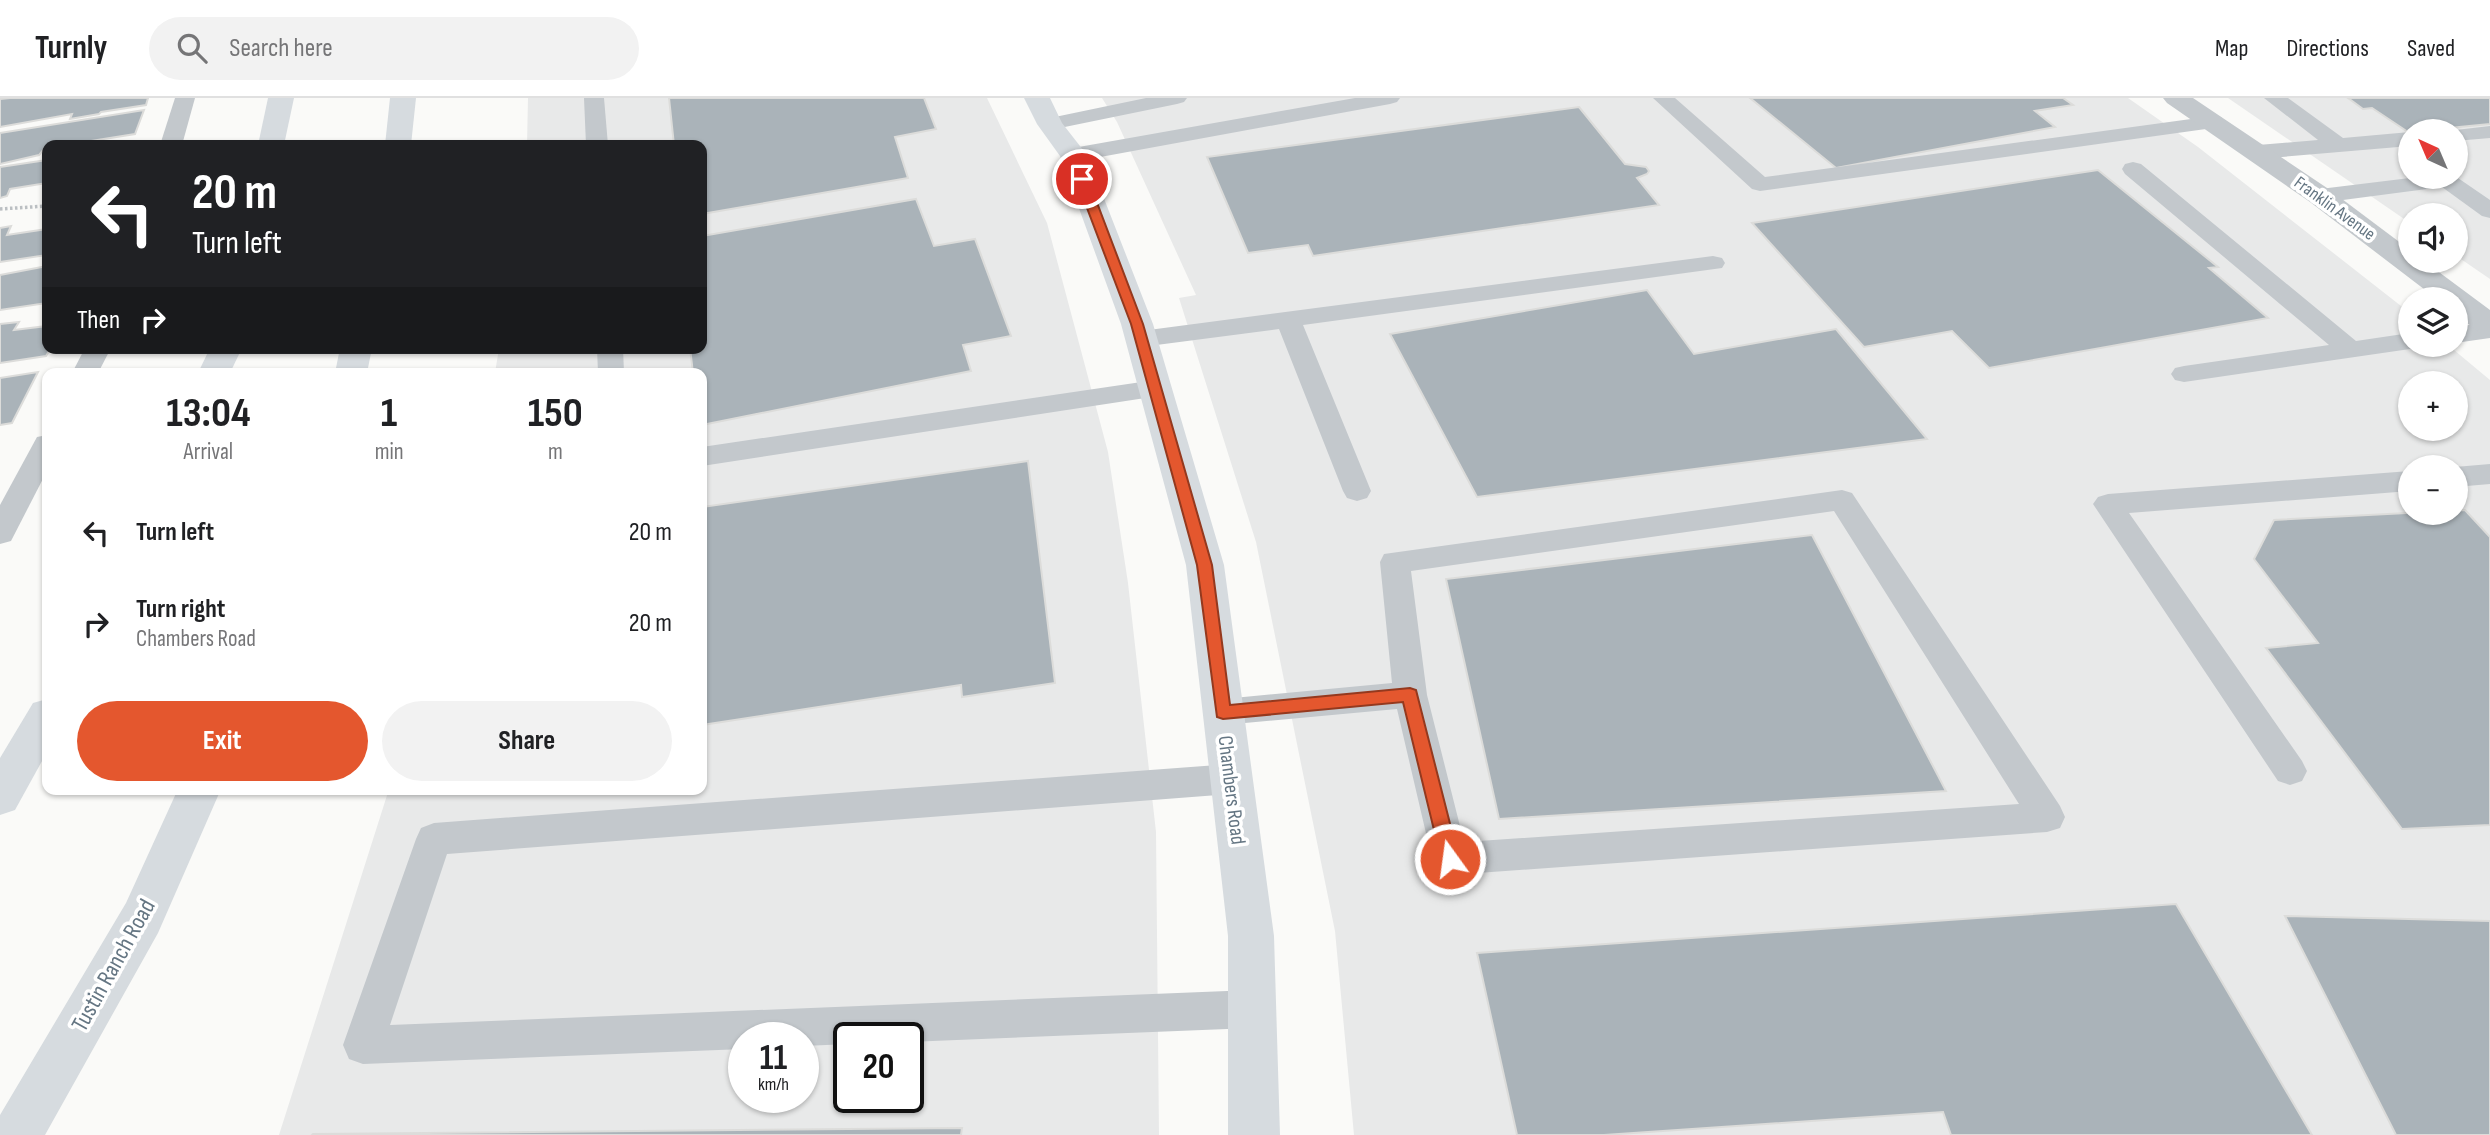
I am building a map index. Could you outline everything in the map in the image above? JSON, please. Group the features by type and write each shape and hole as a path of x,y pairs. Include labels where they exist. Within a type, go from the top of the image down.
{"street":[{"path":"272,140 281,98"},
{"path":"399,140 403,98"},
{"name":"Franklin Avenue","path":"2176,98 2320,196 2490,327"},
{"name":"Chambers Road","path":"1044,111 1073,155 1141,339 1205,565 1251,936 1254,1135"},
{"path":"0,797 42,724"},
{"name":"Tustin Ranch Road","path":"17,1135 142,918 197,795"}],"lane":[{"path":"172,140 185,98"},
{"path":"594,98 597,140"},
{"path":"1044,111 1177,98"},
{"path":"1073,155 1390,98"},
{"path":"1662,98 1760,184 2213,122"},
{"path":"2274,98 2340,146"},
{"path":"2468,134 2490,132"},
{"path":"2258,152 2398,140"},
{"path":"2133,169 2351,350"},
{"path":"2320,196 2446,180 2490,211"},
{"path":"1141,339 1713,263"},
{"path":"1289,319 1357,491"},
{"path":"2468,332 2490,327"},
{"path":"2184,374 2398,343"},
{"path":"707,456 1155,389"},
{"path":"0,533 42,453"},
{"path":"2471,476 2490,496"},
{"path":"2290,771 2108,504 2398,482"},
{"path":"1842,500 2047,817 1450,859 1410,695 1395,562 1842,500"},
{"path":"1223,712 1410,695"},
{"path":"1231,779 434,839 363,1045 1252,1009"}],"path":[{"path":"0,209 42,206"}],"shaded area":[{"path":"528,98 987,98 1047,223 1108,452 1128,583 1156,832 1159,1135 279,1135 387,795 707,795 707,368 496,368 498,354 707,354 707,140 527,140"},
{"path":"1102,98 2128,98 2198,147 2398,304 2398,357 2462,357 2490,380 2490,1135 1354,1135 1335,931 1256,542 1179,298 1196,295 1117,122"},
{"path":"2228,98 2490,98 2490,279 2468,264 2468,203 2398,203 2398,215"}],"building":[{"path":"148,98 146,105 70,119 72,114 0,127 0,99"},
{"path":"669,98 924,98 936,129 895,137 908,178 707,213 707,140 673,140"},
{"path":"1750,98 2063,98 2073,105 2035,111 2055,127 1836,168"},
{"path":"2348,98 2490,98 2490,124 2468,126 2468,119 2398,119 2398,125 2372,108 2363,109"},
{"path":"1579,107 1625,164 1646,167 1649,171 1647,174 1637,178 1659,205 1313,256 1308,245 1248,253 1207,157"},
{"path":"144,110 135,134 97,140 42,140 42,151 39,155 0,164 0,133"},
{"path":"42,161 42,184 10,189 7,196 0,198 0,167"},
{"path":"2098,170 2218,267 2209,268 2268,318 1989,368 1952,331 1864,347 1752,223"},
{"path":"916,199 934,246 975,239 1011,336 963,345 971,371 707,424 707,368 692,368 691,354 707,354 707,235"},
{"path":"11,226 7,235 42,230 42,256 0,262 0,228"},
{"path":"42,267 42,304 0,310 0,275"},
{"path":"1647,290 1694,354 1836,329 1927,439 1477,497 1390,334"},
{"path":"19,322 14,330 42,327 42,354 47,354 46,356 0,363 0,324"},
{"path":"38,372 12,423 0,425 0,378"},
{"path":"1028,461 1055,683 962,697 961,685 707,724 707,506"},
{"path":"2468,513 2490,537 2490,825 2402,829 2266,648 2318,643 2254,559 2274,520 2398,514 2398,525 2468,525"},
{"path":"1812,535 1946,791 1499,819 1446,579"},
{"path":"2176,904 2312,1135 1951,1135 1943,1112 1604,1135 1517,1135 1477,953"},
{"path":"2285,916 2490,921 2490,1135 2396,1135"},
{"path":"962,1128 961,1135 312,1135 313,1134"}],"route":[{"path":"1082,179 1137,324 1205,565 1223,712 1410,695 1450,859"}]}
